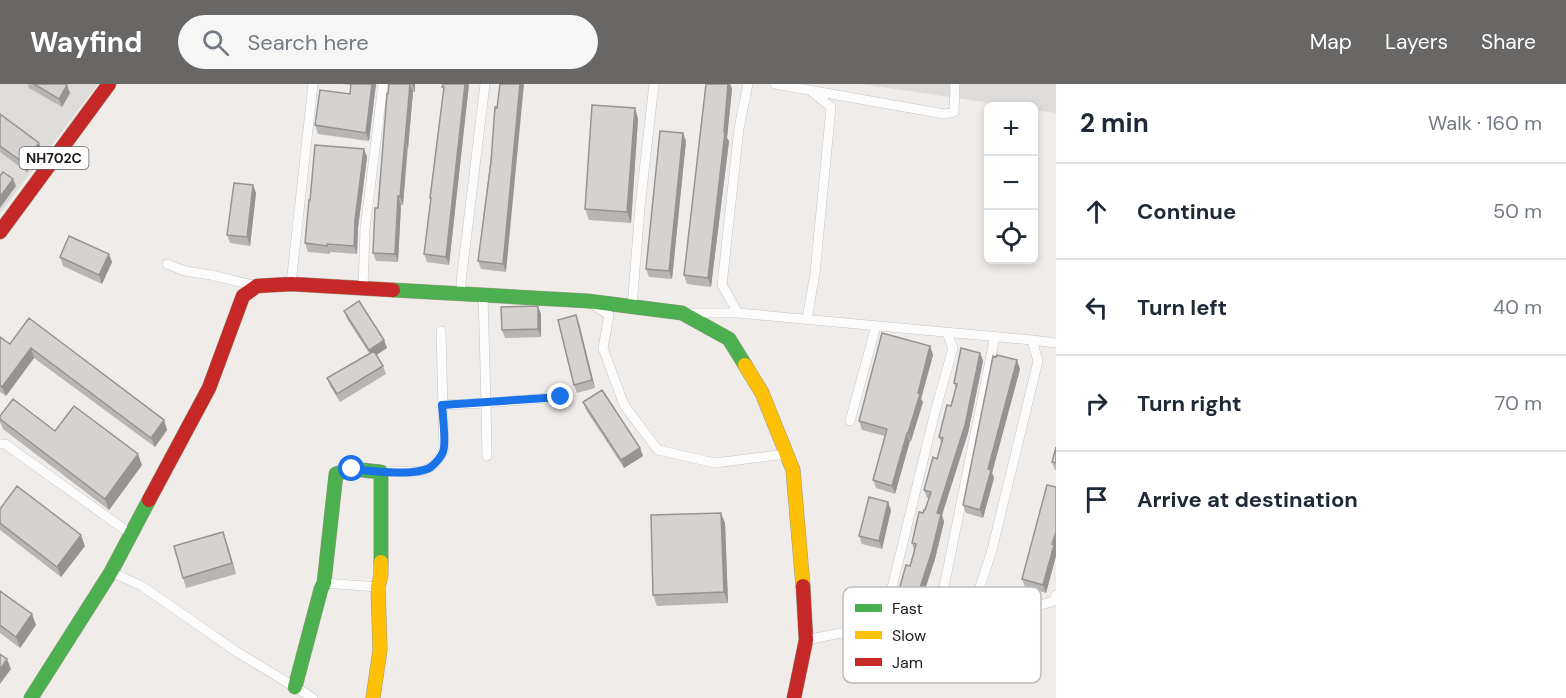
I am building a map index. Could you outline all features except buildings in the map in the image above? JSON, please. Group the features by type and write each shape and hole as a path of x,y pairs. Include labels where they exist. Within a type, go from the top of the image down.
{"main road":[{"name":"NH702C","path":"0,232 109,84"},
{"path":"31,698 111,572 209,388 243,296 256,286 291,284 588,301 682,313 729,339 762,393 793,471 802,561 806,640 794,698"},
{"path":"295,687 324,583 336,474 352,469 381,472 381,575 378,587 380,650 373,698"}],"street":[{"path":"291,284 313,84"},
{"path":"363,288 366,229 383,84"},
{"path":"461,294 485,84"},
{"path":"632,307 640,207 654,84"},
{"path":"738,313 722,285 739,128 748,84"},
{"path":"775,84 944,114 954,112 955,84"},
{"path":"807,319 814,273 831,106 812,91"},
{"path":"167,264 185,271 211,274 256,286"},
{"path":"483,295 487,456"},
{"path":"588,301 609,315 603,348 624,405 658,450 715,463 786,454"},
{"path":"682,313 738,313 995,336 1056,344"},
{"path":"850,421 876,326"},
{"path":"381,472 422,471 433,466 444,451 441,331"},
{"path":"892,587 953,348 948,333"},
{"path":"944,587 995,336"},
{"path":"980,587 992,550 1038,361 1032,340"},
{"path":"442,405 561,397"},
{"path":"0,444 5,444 131,534"},
{"path":"111,572 142,586 237,652 313,698"},
{"path":"324,583 378,587"},
{"path":"1041,605 1054,601 1056,596"},
{"path":"806,640 843,633"}],"shaded area":[{"path":"0,84 98,84 0,213"},
{"path":"861,84 1056,84 1056,113 1038,111 1038,102 984,102"}],"traffic: fast":[{"path":"393,290 588,301 682,313 729,339 745,365"},
{"path":"295,687 324,583 336,474 352,469 381,472 381,562"},
{"path":"31,698 111,572 149,500"}],"traffic: slow":[{"path":"745,365 762,393 793,470 803,586"},
{"path":"373,698 380,650 378,587 381,562"}],"traffic: jam":[{"path":"0,232 109,84"},
{"path":"149,500 209,388 243,296 257,286 291,284 393,290"},
{"path":"794,698 806,640 803,586"}],"route":[{"path":"352,469 401,472 422,471 433,466 444,451 442,405 561,397"}]}
